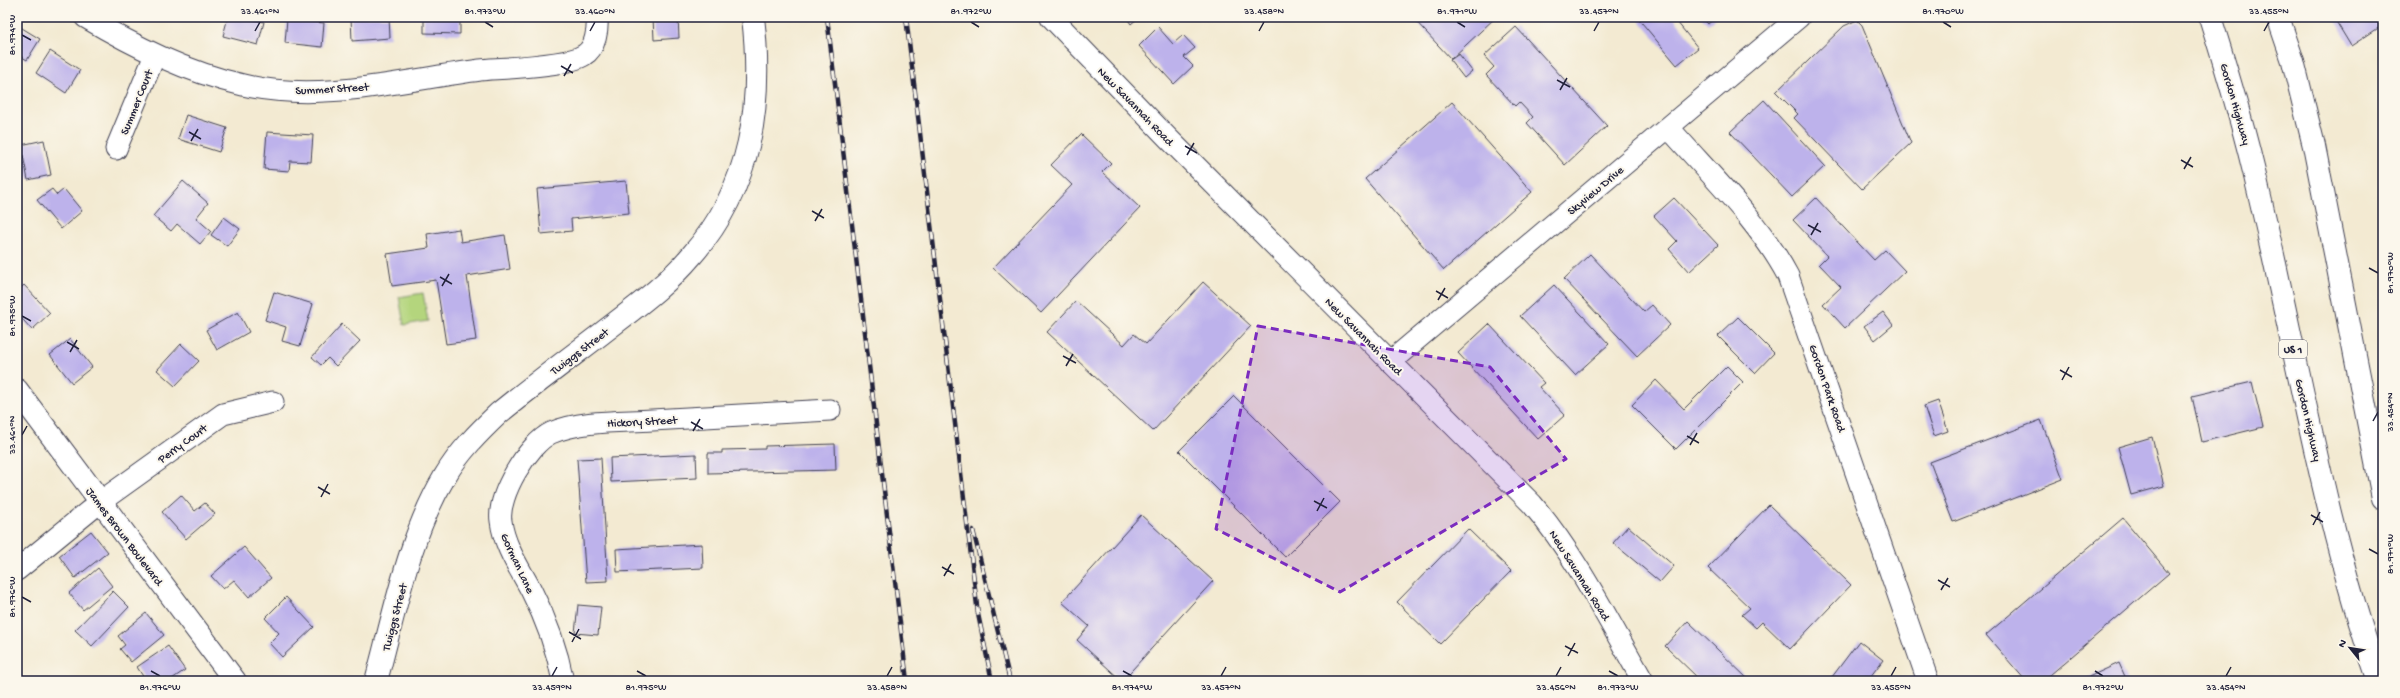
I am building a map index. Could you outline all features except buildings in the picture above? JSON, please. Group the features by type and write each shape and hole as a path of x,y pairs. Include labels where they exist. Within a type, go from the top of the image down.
{"main road":[{"name":"Twiggs Street","path":"376,681 414,544 429,505 446,474 478,433 499,413 663,285 693,255 718,219 739,175 755,117 758,72 753,17"},
{"name":"Gordon Highway","path":"2210,17 2237,104 2258,188 2338,541 2359,624 2379,681"},
{"path":"2278,17 2293,61 2314,146 2383,498"},
{"name":"James Brown Boulevard","path":"17,390 235,681"}],"street":[{"name":"Summer Street","path":"85,17 155,54 211,76 244,85 304,91 339,90 480,70 570,61 585,55 590,50 596,35 597,17"},
{"name":"New Savannah Road","path":"1051,17 1390,362 1532,504 1556,533 1643,681"},
{"name":"Skyview Drive","path":"1390,362 1799,17"},
{"name":"Summer Court","path":"116,149 155,54"},
{"name":"Gordon Park Road","path":"1669,128 1743,212 1778,257 1788,276 1928,681"},
{"name":"Perry Court","path":"17,570 100,502 223,414 273,402"},
{"name":"Hickory Street","path":"532,448 542,438 552,433 597,424 830,410"},
{"name":"Gorman Lane","path":"532,448 519,464 502,504 500,519 510,549 544,616 563,681"}],"highlighted area":[{"path":"1258,326 1490,367 1566,459 1340,592 1216,529"}],"green space":[{"path":"423,293 428,321 404,325 399,297"}],"railway":[{"path":"827,17 907,681"},
{"path":"906,17 978,614 992,681"},
{"path":"973,530 1010,681"}]}
